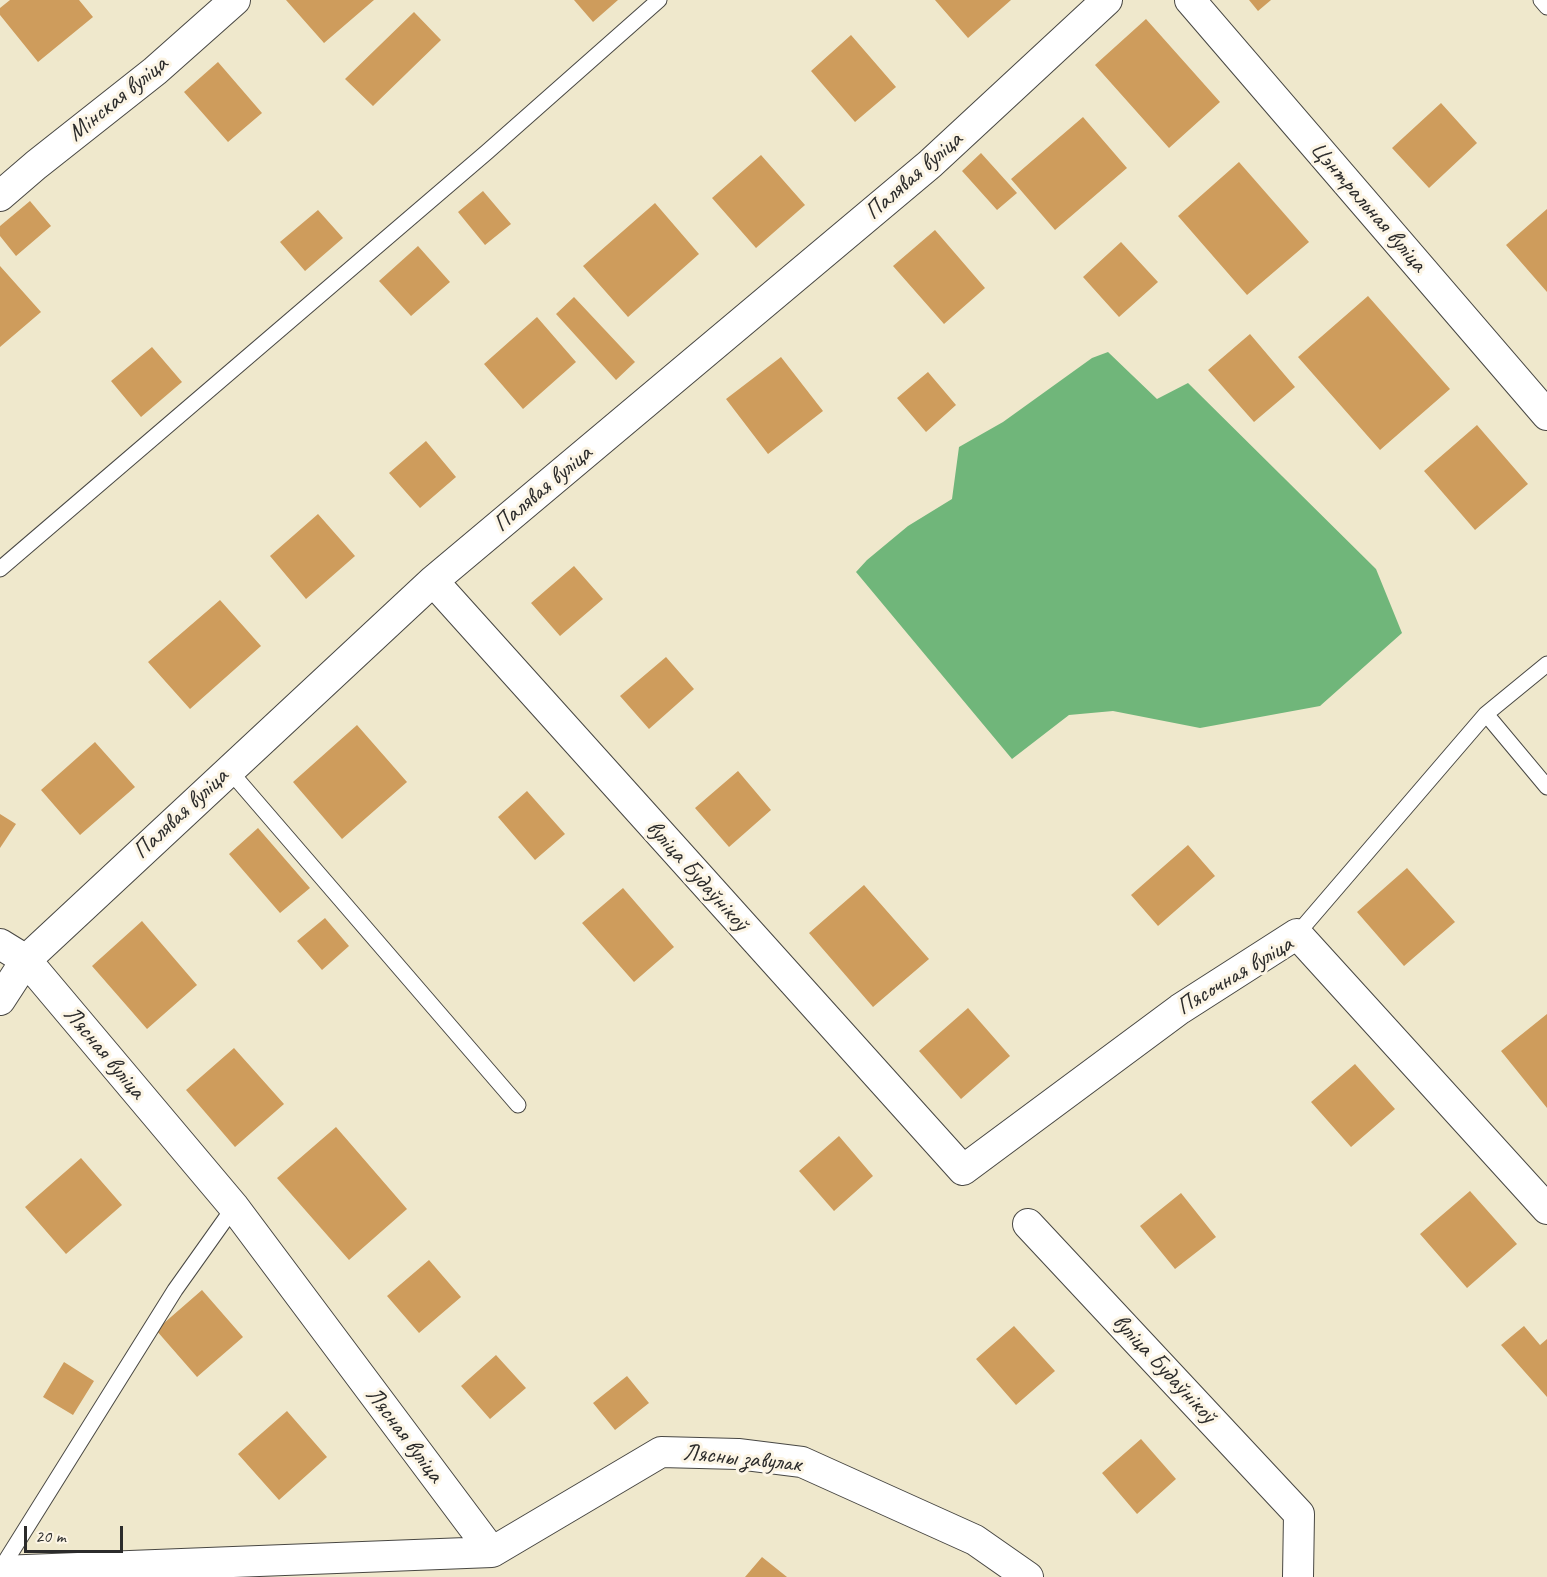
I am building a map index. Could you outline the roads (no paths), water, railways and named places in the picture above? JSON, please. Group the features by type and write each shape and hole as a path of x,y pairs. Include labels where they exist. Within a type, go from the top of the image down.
{"street":[{"name":"Мінская вуліца","path":"0,196 155,71 235,0"},
{"name":"Палявая вуліца","path":"0,1000 26,960 433,581 930,164 1107,0"},
{"name":"Цэнтральная вуліца","path":"1190,0 1547,415"},
{"name":"вуліца Будаўнікоў","path":"433,581 963,1170"},
{"name":"Пясочная вуліца","path":"963,1170 1180,1009 1297,934 1547,1209"},
{"name":"Лясная вуліца","path":"0,944 26,960 234,1207 492,1552"},
{"name":"вуліца Будаўнікоў","path":"1028,1224 1299,1515 1298,1577"},
{"name":"Лясны завулак","path":"492,1552 661,1452 738,1454 802,1462 975,1540 1028,1577"},
{"path":"0,1570 492,1552"}],"lane":[{"path":"0,569 478,160 659,0"},
{"path":"1541,0 1547,7"},
{"path":"1297,934 1486,714 1547,664"},
{"path":"1486,714 1547,787"},
{"path":"229,770 518,1105"},
{"path":"0,1570 175,1290 234,1207"}]}
